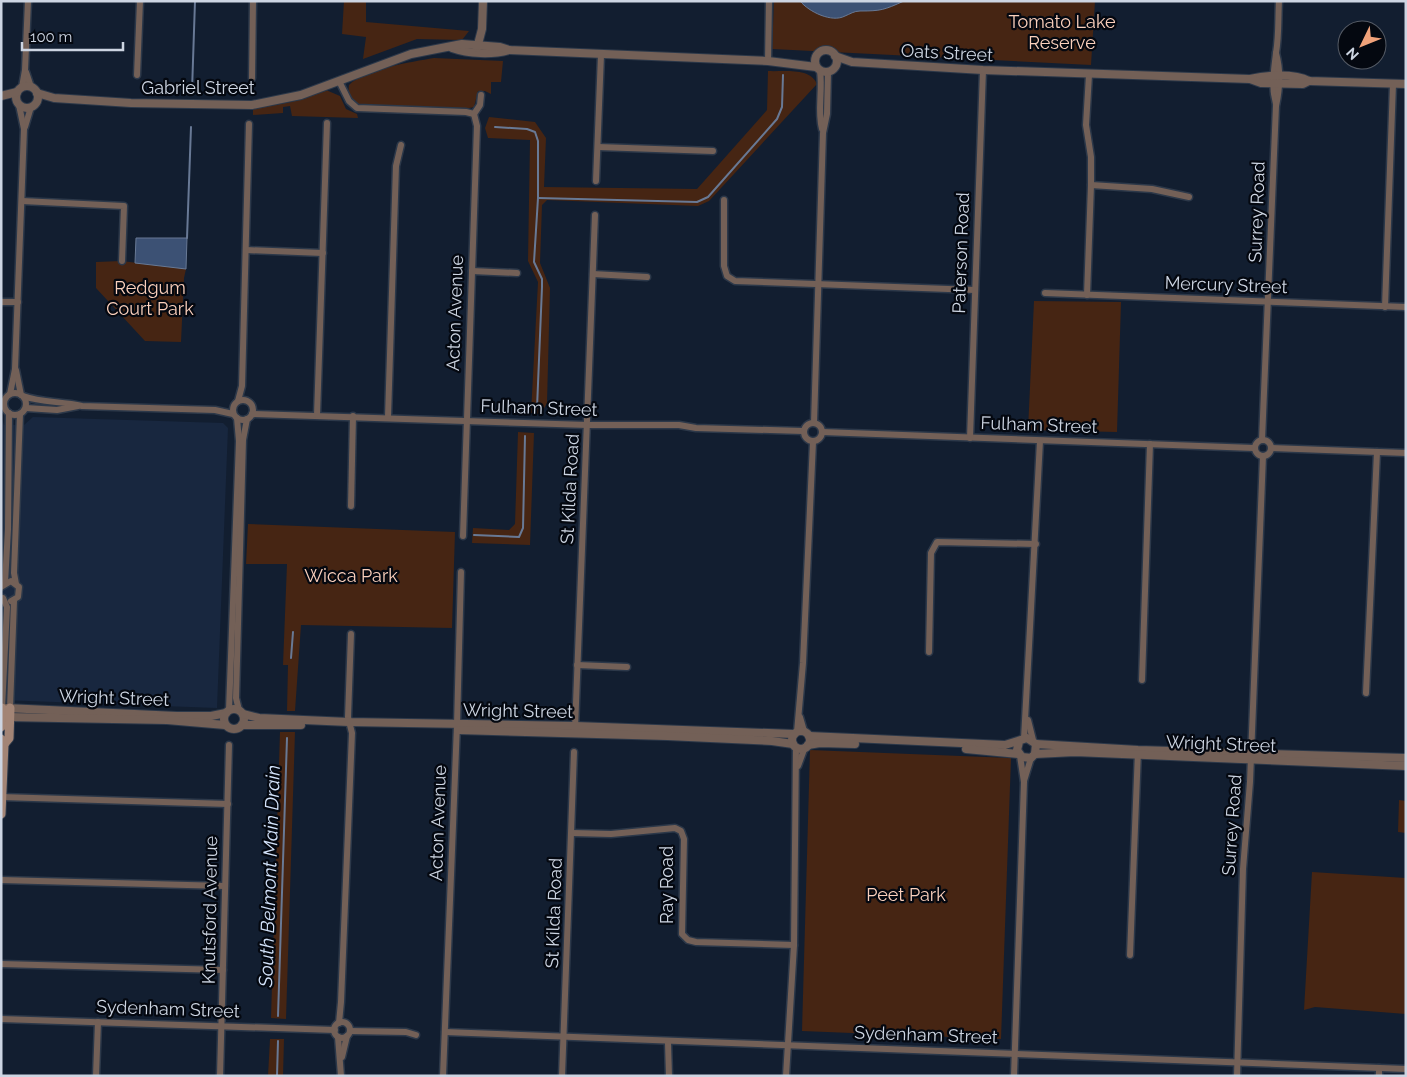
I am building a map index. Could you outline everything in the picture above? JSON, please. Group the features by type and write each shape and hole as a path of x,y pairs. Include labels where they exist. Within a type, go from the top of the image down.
{"main road":[{"path":"1,728 4,712"},
{"path":"1,814 3,742 9,738 4,712"}],"street":[{"path":"3,585 8,529 4,404 15,369 24,128 18,103 25,70 28,1"},
{"path":"137,75 140,1"},
{"path":"252,78 253,1"},
{"path":"481,49 485,34 482,29 483,1"},
{"path":"768,61 769,1"},
{"name":"Surrey Road","path":"1262,440 1269,302 1279,1"},
{"name":"Gabriel Street","path":"20,90 34,90 54,98 150,103 252,105 301,95 411,54 452,48 462,44 481,49"},
{"name":"Oats Street","path":"481,49 768,61 825,69 852,62"},
{"name":"Oats Street","path":"768,61 816,56 824,50 852,62 983,70 1276,80 1303,84 1309,81 1406,84"},
{"path":"596,181 601,55"},
{"path":"814,423 823,133 827,114 825,69 816,56"},
{"path":"825,69 835,56"},
{"path":"24,128 34,105 34,90 25,70"},
{"name":"Paterson Road","path":"970,438 983,70"},
{"path":"1087,294 1091,185 1091,157 1086,125 1089,75"},
{"path":"339,81 349,102 357,108 466,112 474,114"},
{"path":"1385,307 1393,84"},
{"path":"1,96 20,90"},
{"name":"Acton Avenue","path":"463,536 477,126 474,114 480,105 482,95"},
{"path":"1,96 25,108 34,105"},
{"name":"Gabriel Street","path":"34,105 54,98"},
{"path":"316,415 327,123"},
{"path":"242,725 241,712 236,698 243,440 247,419 253,411 246,400 242,386 249,124"},
{"path":"388,417 396,166 401,145"},
{"path":"598,147 713,151"},
{"path":"1091,185 1152,189 1189,197"},
{"path":"724,200 724,266 727,276 735,281 975,290"},
{"path":"22,201 124,206 122,261"},
{"name":"St Kilda Road","path":"575,730 595,216"},
{"path":"246,250 323,253"},
{"path":"472,271 517,273"},
{"path":"593,274 647,277"},
{"name":"Mercury Street","path":"1045,293 1406,307"},
{"path":"1,302 18,302"},
{"path":"4,712 14,600 20,594 14,573 20,414 26,408 26,402 22,396 15,369"},
{"path":"225,725 223,719 227,711 238,451 235,416 236,403 242,386"},
{"path":"6,397 22,396 37,401 68,402 82,406"},
{"path":"215,410 246,400"},
{"path":"26,408 57,410 82,406 215,410 247,419"},
{"path":"5,411 20,414"},
{"name":"Fulham Street","path":"253,411 273,414 588,425 679,425 696,428 803,431"},
{"path":"351,506 353,416"},
{"path":"813,442 808,440 803,431 809,424 814,423"},
{"path":"813,442 821,437 822,432 818,425 814,423"},
{"name":"Fulham Street","path":"822,432 1254,448"},
{"path":"1262,440 1269,443 1271,448 1269,453 1263,456 1257,454 1254,448 1257,442 1262,440"},
{"path":"1014,1076 1024,782 1017,747 1022,741 1026,714 1040,441"},
{"path":"798,767 807,746 801,733 800,716 813,442"},
{"path":"1142,680 1150,444"},
{"path":"1271,448 1406,453"},
{"path":"1366,693 1377,452"},
{"name":"Surrey Road","path":"1237,1076 1243,869 1251,757 1263,456"},
{"path":"929,652 931,553 937,542 1036,544"},
{"name":"Acton Avenue","path":"443,1076 457,727 461,572"},
{"path":"3,585 11,581 16,584"},
{"path":"2,597 14,600"},
{"path":"2,597 7,607 4,712"},
{"path":"341,1076 341,1060 336,1033 341,1023 351,634"},
{"path":"577,665 627,667"},
{"name":"Wright Street","path":"4,712 211,716 227,711 241,712 259,718 350,724"},
{"name":"Wright Street","path":"4,712 225,725 234,730 242,725 257,724 350,724 575,730 801,733 1005,745 1022,741 1138,753"},
{"path":"1024,782 1033,756 1034,742 1026,714"},
{"name":"Wright Street","path":"575,730 757,740 807,746"},
{"path":"786,1076 794,945 798,767 795,745 801,733"},
{"path":"807,746 820,742 990,750 1019,755"},
{"name":"Knutsford Avenue","path":"220,1076 229,745"},
{"name":"St Kilda Road","path":"562,1076 574,752"},
{"name":"Wright Street","path":"1019,755 1033,756 1054,752 1138,753 1406,766"},
{"path":"1130,955 1138,753"},
{"name":"Wright Street","path":"1251,757 1406,758"},
{"path":"2,797 228,804"},
{"name":"Ray Road","path":"572,833 611,834 675,828 681,831 684,839 682,934 688,940 696,942 794,945"},
{"path":"1,880 225,886"},
{"path":"1,964 223,970"},
{"name":"Sydenham Street","path":"1,1019 222,1026 349,1034"},
{"path":"96,1076 98,1022"},
{"path":"341,1023 348,1024 349,1034 341,1060"},
{"path":"349,1034 406,1032 416,1035"},
{"name":"Sydenham Street","path":"445,1032 1406,1069"},
{"path":"668,1042 669,1076"},
{"path":"1379,1068 1379,1076"}],"shaded area":[{"path":"800,1 904,1 882,9 858,11 840,18 834,18 821,15 809,9"},
{"path":"136,238 187,238 186,269 135,263"},
{"path":"1,416 4,425 24,425 33,417 223,423 228,428 217,708 1,700"}],"green space":[{"path":"344,1 366,1 366,22 469,31 462,40 417,39 363,59 366,37 342,34"},
{"name":"Tomato Lake Reserve","path":"774,1 1095,1 1091,65 772,49"},
{"path":"434,58 503,61 501,82 491,82 491,94 485,91 478,91 474,107 465,109 362,106 353,100 350,95 349,85 356,79 377,70"},
{"path":"768,71 802,73 814,79 817,84 709,201 698,206 547,200 542,205 540,263 550,288 547,403 541,414 531,413 538,282 528,261 530,140 488,138 485,128 489,117 535,122 546,138 544,187 697,189 767,110"},
{"path":"326,90 340,96 346,109 357,114 358,118 292,116 290,106 283,107 283,113 253,115 253,109 291,102"},
{"name":"Redgum Court Park","path":"122,261 186,269 181,342 145,341 96,288 96,262"},
{"path":"1034,301 1121,302 1117,432 1028,430"},
{"path":"518,432 534,433 530,545 472,543 473,528 509,530 515,524"},
{"name":"Wicca Park","path":"248,524 455,532 452,628 301,625 295,711 287,711 288,665 283,665 287,564 246,564"},
{"path":"280,732 295,732 286,1019 271,1018"},
{"name":"Peet Park","path":"810,750 1011,758 1001,1039 802,1031"},
{"path":"1399,800 1406,801 1406,833 1398,832"},
{"path":"1312,872 1406,878 1406,1014 1315,1007 1304,1010"},
{"path":"270,1039 284,1039 283,1076 268,1076"}],"waterway":[{"path":"192,91 195,1"},
{"name":"South Belmont Main Drain","path":"538,198 697,202 708,197 777,119 782,107 783,75"},
{"path":"187,238 191,127"},
{"name":"South Belmont Main Drain","path":"495,127 527,129 535,132 538,141 538,198 534,262 542,279 542,287 537,408"},
{"name":"South Belmont Main Drain","path":"474,535 519,537 523,528 525,436"},
{"name":"South Belmont Main Drain","path":"291,658 293,632"},
{"name":"South Belmont Main Drain","path":"278,1016 287,738"},
{"name":"South Belmont Main Drain","path":"277,1076 278,1041"}]}
